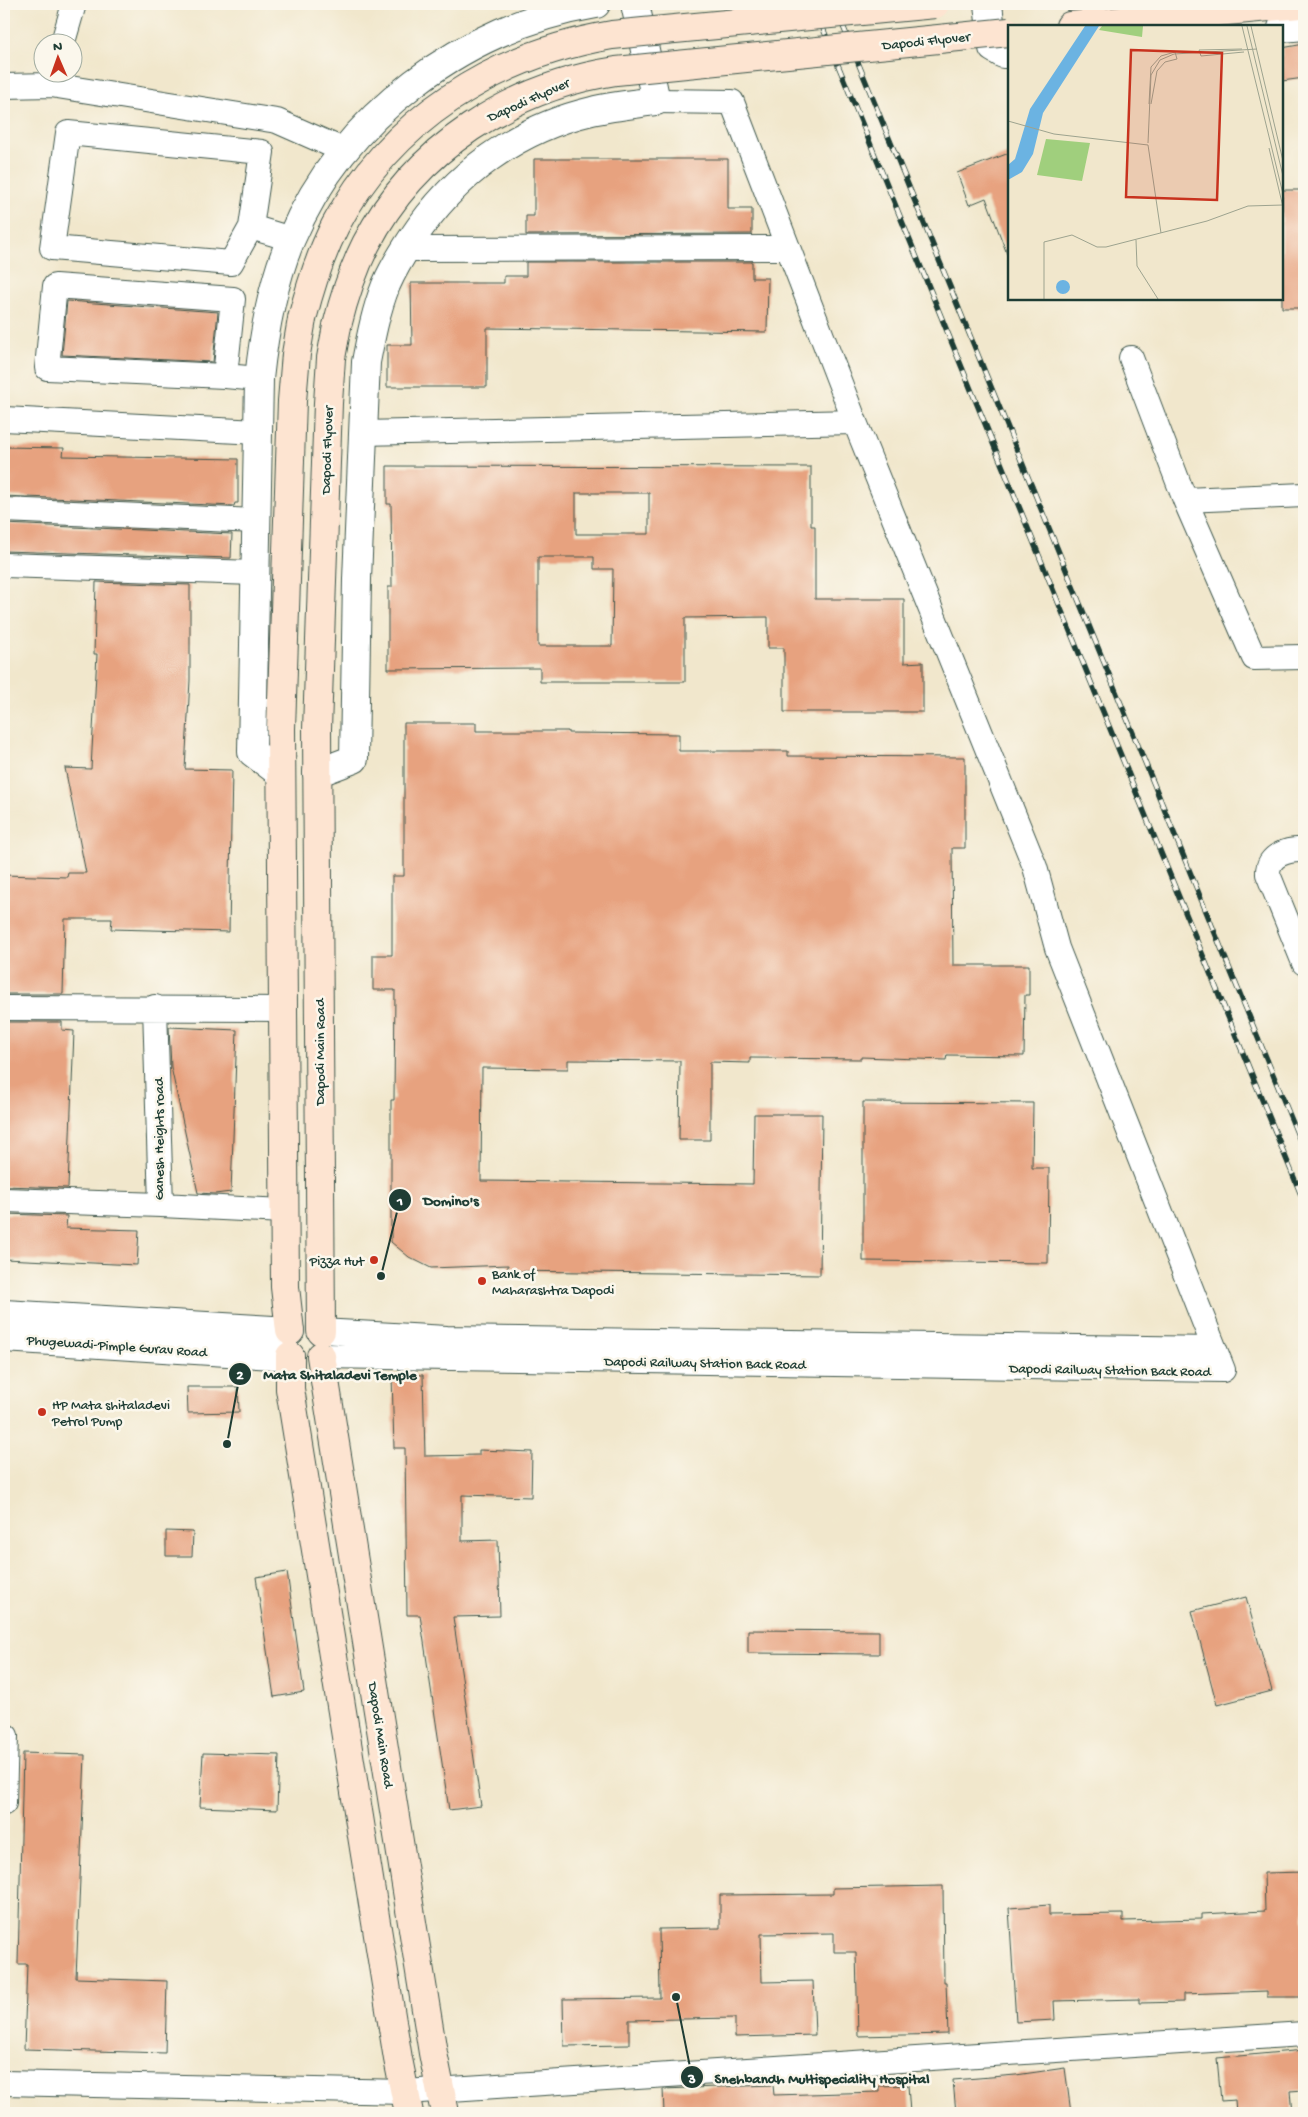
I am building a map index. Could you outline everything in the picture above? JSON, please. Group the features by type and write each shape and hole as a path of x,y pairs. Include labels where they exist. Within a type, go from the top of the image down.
{"main road":[{"path":"407,2103 290,1389 290,1344 285,1286 281,729 292,401 296,354 310,285 335,226 353,196 391,148 443,102 482,78 544,51 576,41 612,35 936,4"},
{"path":"1080,25 1300,4"},
{"name":"Dapodi Flyover","path":"317,773 331,358 337,326 354,271 367,242 400,193 418,172 464,130 500,108 556,84 584,76 616,71 1008,32"},
{"name":"Dapodi Main Road","path":"317,773 321,1344 443,2102"},
{"path":"303,1324 316,1326 321,1344 316,1361 304,1364 298,1362 290,1344 296,1326 303,1324"}],"street":[{"path":"66,32 74,4"},
{"path":"281,774 252,752 255,573 259,379 269,312 278,275 291,240 315,194 345,151 367,125 424,74 467,48 533,19 568,8 596,4"},
{"path":"636,4 656,101"},
{"path":"988,4 993,48 1003,54 1008,54"},
{"path":"1283,28 1304,26"},
{"path":"4,86 32,82"},
{"path":"69,82 278,121 345,151"},
{"path":"317,773 354,759 363,433 366,362 371,334 386,285 398,259 444,196 485,160 516,140 568,118 592,111 656,101 732,102 855,422 363,433"},
{"path":"68,133 262,152 251,227 231,263 52,248 68,133"},
{"path":"251,227 291,240"},
{"path":"406,249 788,248"},
{"path":"225,376 233,299 55,286 46,368 259,379"},
{"path":"1131,358 1185,500 1254,658 1304,657"},
{"path":"4,419 258,432"},
{"name":"Dapodi Railway Station Back Road","path":"321,1344 1223,1370 1058,948 1034,866 855,422"},
{"path":"1185,500 1304,495"},
{"path":"4,510 256,521"},
{"path":"4,565 255,573"},
{"path":"1304,850 1286,851 1273,858 1268,866 1268,874 1304,963"},
{"path":"4,1008 155,1007 283,1009"},
{"name":"Ganesh Heights road","path":"4,1200 161,1206 155,1007"},
{"path":"161,1206 284,1211"},
{"name":"Phugewadi-Pimple Gurav Road","path":"4,1322 290,1344"},
{"path":"4,1802 6,1736"},
{"path":"4,2083 407,2103 443,2102 1304,2034"}],"building":[{"path":"1304,44 1304,78 1283,81 1283,48"},
{"path":"1008,153 1008,254 986,198 969,205 957,173"},
{"path":"534,159 728,159 728,209 752,209 752,234 526,235 526,216 534,216"},
{"path":"1283,190 1304,190 1304,308 1282,308"},
{"path":"526,262 752,262 752,278 768,278 767,332 487,328 487,387 387,387 387,345 412,345 411,283 504,283 504,276 526,276"},
{"path":"67,301 218,312 213,362 62,355"},
{"path":"4,447 64,448 63,456 238,459 238,503 235,503 234,506 4,496"},
{"path":"387,466 811,467 811,526 815,526 815,599 904,599 904,663 923,662 923,712 784,712 784,648 768,648 768,617 685,618 685,682 540,682 540,668 388,669 388,587 392,587 391,504 387,504","holes":["576,493 649,493 649,534 576,534","538,557 594,557 594,569 613,569 612,646 538,646"]},
{"path":"4,524 232,534 231,558 4,551"},
{"path":"96,582 190,585 190,680 185,769 232,770 229,932 111,929 112,919 65,919 63,994 4,994 4,875 67,877 68,873 86,873 65,768 91,769 97,654 94,654"},
{"path":"404,723 476,723 476,731 679,734 679,751 788,751 788,756 965,757 965,848 952,848 953,965 1029,965 1029,995 1025,995 1024,1056 947,1055 946,1060 861,1057 861,1059 750,1058 750,1063 710,1062 710,1140 679,1140 680,1061 568,1060 568,1069 482,1068 481,1181 753,1184 754,1114 822,1114 820,1275 508,1271 508,1265 431,1268 409,1257 391,1242 391,1100 394,1100 395,990 373,990 373,955 392,955 392,876 404,876"},
{"path":"4,1022 62,1022 62,1030 74,1031 68,1188 4,1186"},
{"path":"169,1027 237,1030 231,1192 215,1194 198,1193 171,1067"},
{"path":"863,1102 1033,1103 1032,1168 1049,1168 1048,1263 863,1261"},
{"path":"4,1214 67,1216 66,1228 139,1230 137,1265 4,1259"},
{"path":"392,1375 423,1375 425,1456 479,1455 479,1450 532,1452 531,1497 462,1495 462,1541 498,1540 500,1616 453,1617 481,1806 449,1810 420,1615 407,1615 405,1448 394,1448"},
{"path":"187,1387 238,1387 239,1412 188,1413"},
{"path":"166,1531 193,1532 192,1556 166,1556"},
{"path":"287,1572 304,1692 274,1697 256,1577"},
{"path":"1246,1597 1272,1691 1217,1705 1192,1611"},
{"path":"748,1630 879,1631 879,1654 748,1653"},
{"path":"23,1753 85,1755 76,1978 167,1981 165,2053 24,2049 27,1964 18,1964"},
{"path":"203,1753 279,1755 277,1810 200,1807"},
{"path":"1304,1872 1304,1997 1267,1997 1267,1991 1183,1994 1183,2002 1139,2003 1139,1999 1054,2001 1055,2020 1016,2022 1009,1908 1049,1905 1049,1915 1123,1914 1123,1921 1201,1919 1201,1914 1265,1911 1264,1873"},
{"path":"943,1886 944,1982 946,1982 948,2034 858,2036 856,1952 834,1952 834,1933 761,1934 762,1982 813,1981 815,2035 735,2037 735,2018 629,2020 629,2045 564,2046 563,1999 660,1998 659,1929 720,1928 720,1895 833,1894 833,1888"},
{"path":"1304,2050 1304,2090 1290,2091 1292,2113 1236,2113 1235,2100 1221,2101 1217,2058"},
{"path":"1065,2068 1071,2113 956,2113 953,2080 1016,2075"},
{"path":"773,2085 774,2095 879,2092 879,2086 908,2085 910,2113 664,2113 663,2089"}],"railway":[{"path":"813,4 1304,1202"},
{"path":"834,4 1304,1150"}],"place":[{"name":"Pizza Hut","path":"374,1260"},
{"name":"Domino's","path":"381,1276"},
{"name":"Bank of Maharashtra Dapodi","path":"482,1281"},
{"name":"HP Mata shitaladevi Petrol Pump","path":"42,1412"},
{"name":"Mata Shitaladevi Temple","path":"227,1444"},
{"name":"Snehbandh Multispeciality Hospital","path":"676,1997"}]}
